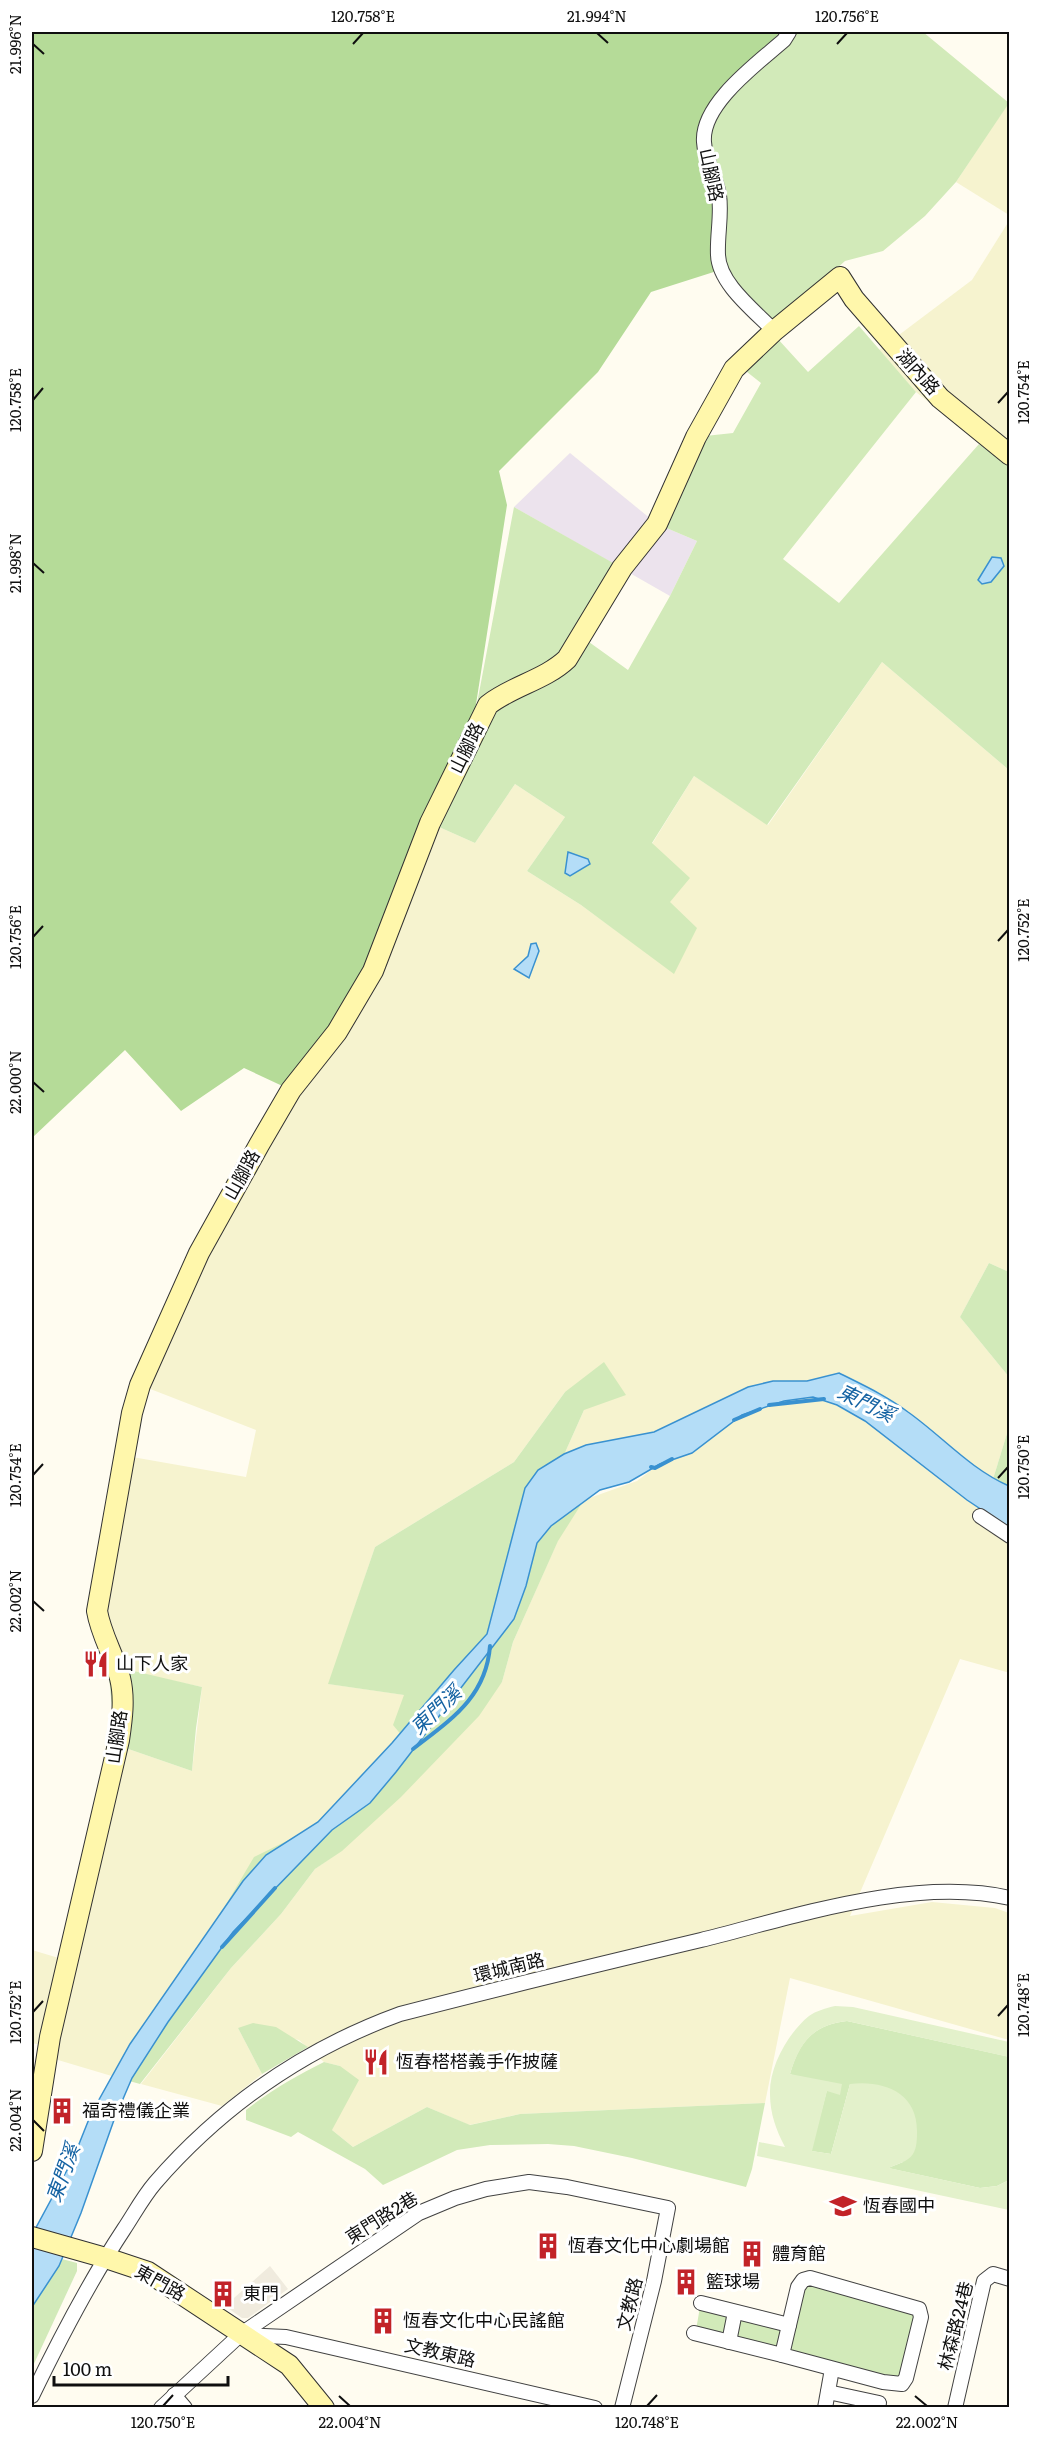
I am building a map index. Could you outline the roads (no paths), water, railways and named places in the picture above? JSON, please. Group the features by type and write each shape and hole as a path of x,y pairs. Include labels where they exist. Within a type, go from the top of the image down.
{"street":[{"name":"山腳路","path":"774,331 725,279 718,258 719,195 708,165 703,140 709,119 726,92 784,40 789,32"},
{"name":"山腳路","path":"32,2151 50,2037 119,1740 122,1713 120,1679 99,1624 97,1611 132,1413 140,1385 199,1253 259,1145 291,1090 337,1032 373,971 430,823 488,705 504,693 557,669 567,659 622,568 657,524 696,437 734,369 774,331 840,277"},
{"name":"湖內路","path":"840,277 854,299 940,398 1010,455"},
{"path":"980,1516 1010,1536"},
{"name":"環城南路","path":"32,2396 53,2351 106,2258 153,2185 213,2123 251,2092 285,2069 360,2028 439,2004 853,1903 940,1891 971,1892 1010,1898"},
{"name":"東門路2巷","path":"161,2408 241,2334 419,2212 486,2189 529,2182 567,2187 668,2208"},
{"name":"文教路","path":"622,2408 654,2281 668,2208"},
{"name":"東門路","path":"32,2237 148,2272 289,2365 324,2408"},
{"name":"林森路24巷","path":"955,2408 984,2281 993,2274 1010,2279"},
{"path":"694,2333 883,2382 902,2384 906,2378 921,2317 919,2309 810,2278 803,2280 798,2287 782,2355"},
{"path":"701,2303 789,2325"},
{"path":"729,2342 735,2312"},
{"name":"文教東路","path":"241,2334 286,2337 596,2408"},
{"path":"825,2408 832,2369"},
{"path":"828,2392 879,2405 883,2382"},
{"path":"174,2395 185,2408"}],"water":[{"path":"992,557 1001,558 1004,566 991,582 982,584 978,580"},
{"path":"568,852 588,859 590,864 570,876 565,873"},
{"path":"536,943 539,951 529,978 514,969 528,956 531,944"},
{"path":"839,1373 900,1406 982,1471 1009,1486 1009,1528 967,1500 865,1421 837,1405 813,1397 784,1401 742,1415 692,1453 660,1464 629,1482 600,1490 551,1526 537,1543 526,1586 514,1619 396,1772 370,1803 332,1830 233,1932 168,2022 132,2078 59,2266 32,2307 32,2235 73,2159 91,2114 130,2044 243,1881 266,1855 318,1822 392,1743 487,1634 525,1488 538,1470 564,1454 586,1445 654,1432 748,1387 773,1381 807,1381"}],"waterway":[{"name":"東門溪","path":"769,1405 824,1399"},
{"name":"東門溪","path":"734,1420 760,1409"},
{"name":"東門溪","path":"651,1467 655,1468 672,1459"},
{"name":"東門溪","path":"413,1749 453,1717 474,1694 487,1664 490,1646"},
{"name":"東門溪","path":"222,1947 275,1888"}],"place":[{"name":"山下人家","path":"96,1664"},
{"name":"恆春榙榙義手作披薩","path":"376,2062"},
{"name":"福奇禮儀企業","path":"62,2111"},
{"name":"恆春國中","path":"843,2206"},
{"name":"恆春文化中心劇場館","path":"548,2246"},
{"name":"體育館","path":"752,2254"},
{"name":"籃球場","path":"686,2282"},
{"name":"東門","path":"223,2294"},
{"name":"恆春文化中心民謠館","path":"383,2321"}]}
